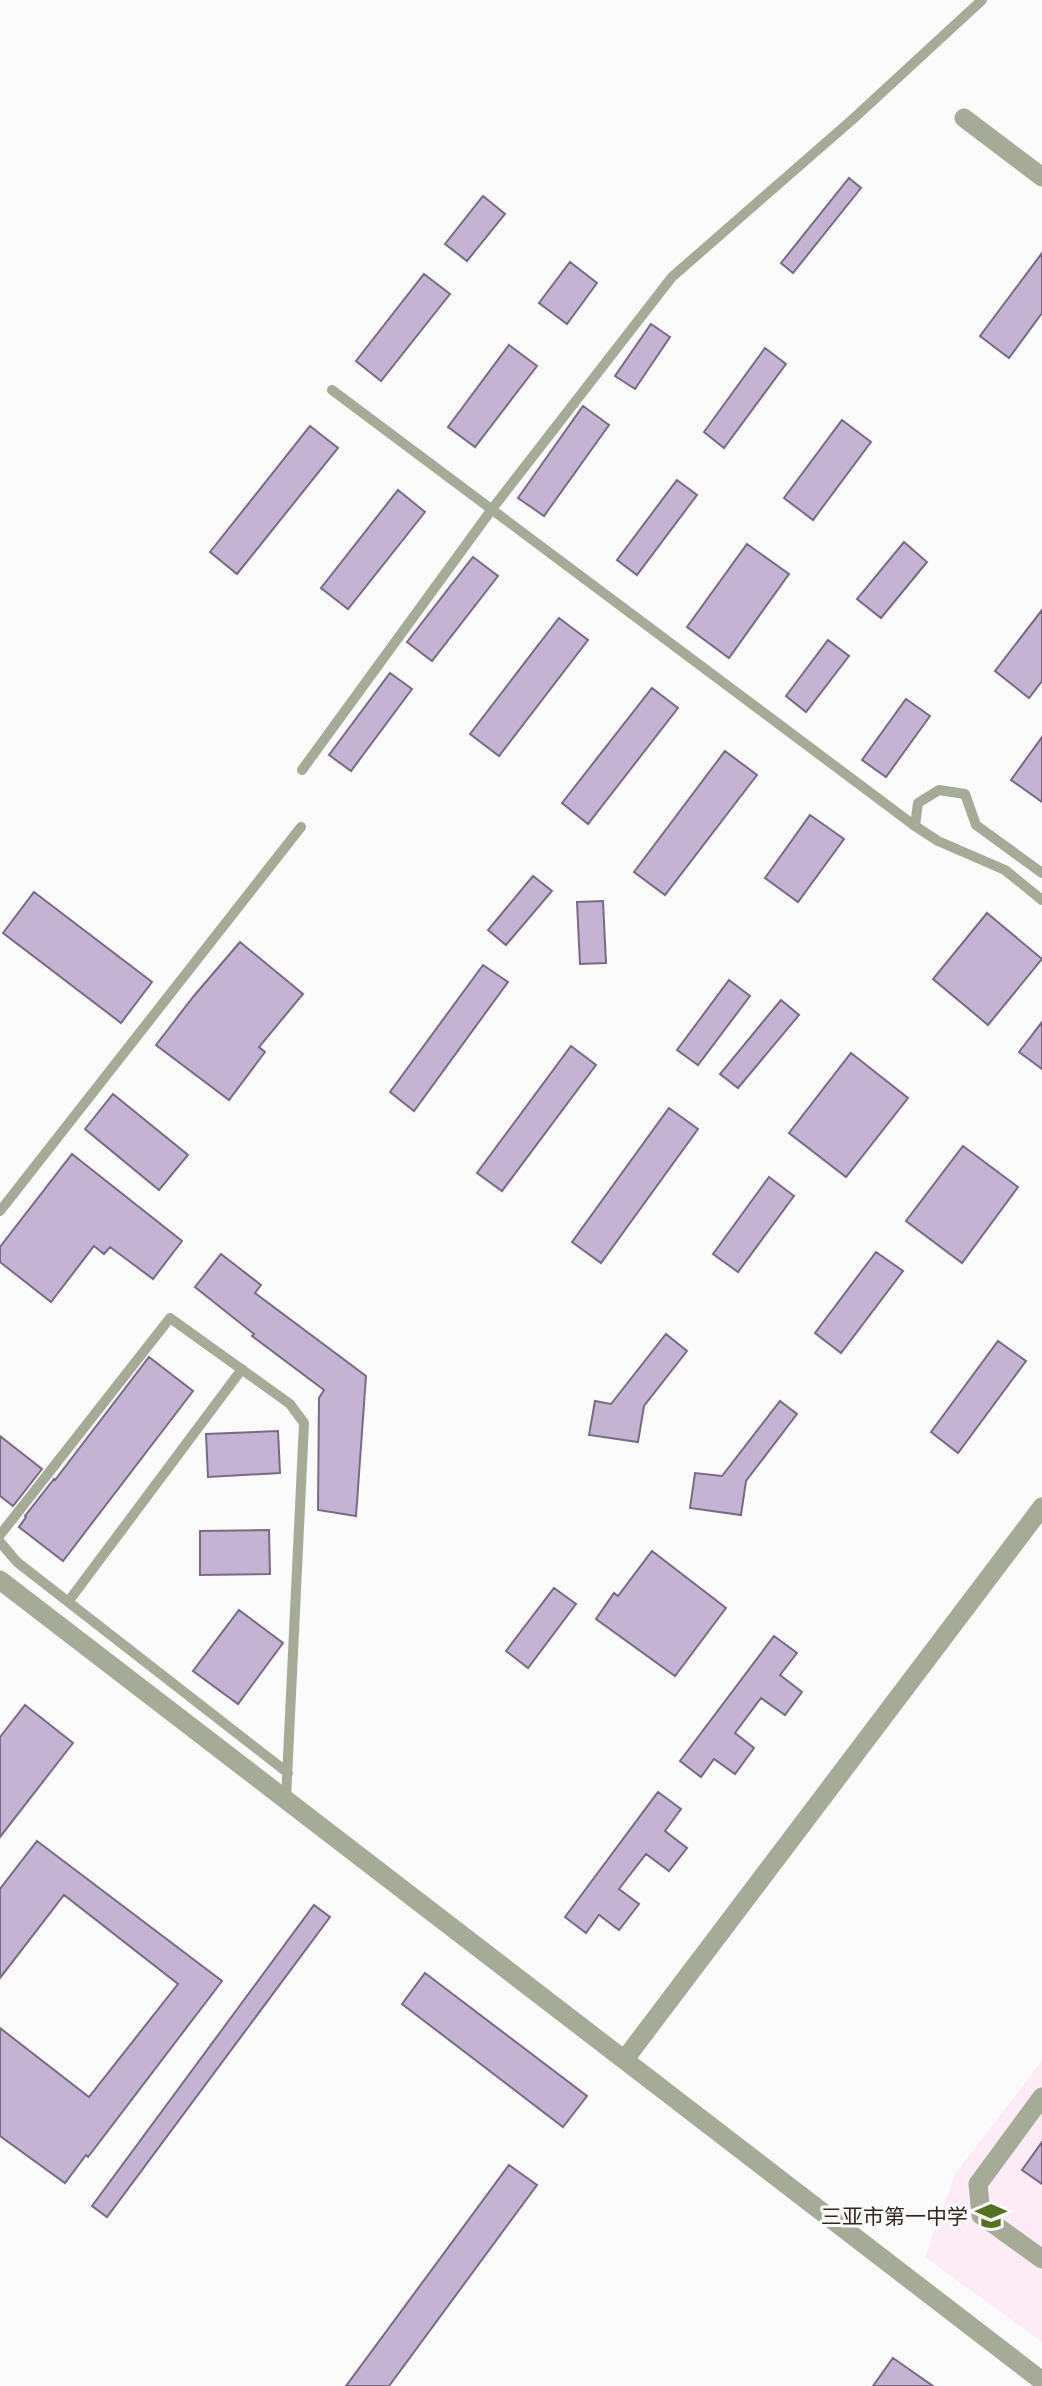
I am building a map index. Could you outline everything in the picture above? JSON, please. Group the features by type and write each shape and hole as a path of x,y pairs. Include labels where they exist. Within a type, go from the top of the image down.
{"street":[{"path":"964,118 1042,177"},
{"path":"625,2059 1042,1507"},
{"path":"0,1580 1042,2381"},
{"path":"1042,2097 978,2184 981,2215 1042,2259"}],"lane":[{"path":"302,770 492,509 672,277 853,119 982,0"},
{"path":"332,390 915,826 939,841 1005,870 1042,901"},
{"path":"915,826 918,803 939,790 964,794 976,825 1042,873"},
{"path":"0,1211 301,827"},
{"path":"0,1535 170,1318 290,1404 304,1423 286,1800"},
{"path":"68,1602 242,1369"},
{"path":"0,1542 17,1562 288,1773"}],"shaded area":[{"name":"三亚市第一中学","path":"1042,2061 1042,2342 925,2257 955,2174"}],"building":[{"path":"849,178 861,188 793,273 781,263"},
{"path":"483,196 505,214 467,261 445,244"},
{"path":"1042,253 1042,313 1009,358 980,336"},
{"path":"570,262 597,283 567,324 539,303"},
{"path":"424,274 450,294 381,381 356,361"},
{"path":"651,324 670,337 635,389 615,376"},
{"path":"509,345 537,366 475,447 448,427"},
{"path":"765,348 786,364 724,448 704,432"},
{"path":"583,406 609,425 544,516 518,498"},
{"path":"842,420 871,442 813,520 784,498"},
{"path":"310,426 338,448 237,574 210,552"},
{"path":"677,480 697,495 637,575 617,560"},
{"path":"398,490 425,512 348,609 321,588"},
{"path":"904,542 927,562 881,618 857,599"},
{"path":"747,544 789,574 729,658 687,627"},
{"path":"473,557 498,576 432,661 407,642"},
{"path":"1042,610 1042,681 1029,698 995,671"},
{"path":"559,618 588,640 499,756 470,734"},
{"path":"828,640 849,656 806,712 786,696"},
{"path":"390,673 412,689 351,771 329,755"},
{"path":"652,688 678,708 588,824 562,803"},
{"path":"906,699 930,716 886,777 862,760"},
{"path":"1042,737 1042,802 1011,780"},
{"path":"725,751 757,775 665,895 634,872"},
{"path":"810,815 844,839 798,902 765,878"},
{"path":"533,876 552,891 506,945 488,930"},
{"path":"34,892 152,982 121,1023 3,933"},
{"path":"603,901 606,963 580,964 577,902"},
{"path":"987,913 1042,959 988,1025 933,979"},
{"path":"240,942 303,994 259,1047 265,1052 229,1100 156,1045"},
{"path":"483,965 508,982 414,1111 390,1092"},
{"path":"729,980 750,996 698,1065 677,1050"},
{"path":"781,1000 799,1015 738,1088 720,1074"},
{"path":"1042,1022 1042,1069 1019,1052"},
{"path":"571,1046 596,1065 502,1191 477,1173"},
{"path":"851,1053 908,1098 846,1177 789,1133"},
{"path":"113,1094 188,1155 159,1190 85,1129"},
{"path":"669,1108 698,1129 601,1263 572,1242"},
{"path":"963,1146 1018,1187 962,1263 906,1221"},
{"path":"72,1154 182,1241 153,1279 110,1247 104,1254 94,1246 51,1302 0,1262 0,1247"},
{"path":"769,1177 794,1196 738,1272 713,1254"},
{"path":"876,1252 903,1271 841,1353 815,1333"},
{"path":"221,1254 261,1285 255,1293 366,1376 356,1516 318,1510 319,1398 324,1390 252,1336 254,1334 195,1287"},
{"path":"666,1334 687,1351 644,1406 638,1442 589,1435 595,1401 611,1404"},
{"path":"998,1341 1026,1361 958,1453 931,1432"},
{"path":"149,1357 193,1391 63,1561 19,1527"},
{"path":"780,1401 797,1414 746,1481 741,1515 690,1508 695,1473 722,1476"},
{"path":"278,1431 280,1473 208,1477 206,1434"},
{"path":"0,1436 42,1469 13,1506 0,1496"},
{"path":"269,1530 270,1574 200,1575 200,1531"},
{"path":"652,1551 726,1608 675,1676 596,1619 614,1593 618,1596"},
{"path":"554,1588 576,1604 528,1668 506,1651"},
{"path":"239,1610 283,1643 238,1704 193,1671"},
{"path":"774,1636 797,1653 780,1675 802,1692 785,1715 761,1698 735,1733 754,1748 735,1774 714,1759 701,1777 680,1761"},
{"path":"25,1705 73,1743 0,1837 0,1737"},
{"path":"658,1792 681,1809 665,1831 687,1848 669,1871 646,1854 619,1889 639,1904 619,1930 599,1915 586,1933 565,1917"},
{"path":"37,1841 222,1981 88,2157 86,2155 65,2183 0,2136 0,2028 89,2097 178,1984 64,1895 0,1978 0,1889"},
{"path":"314,1905 330,1917 107,2217 92,2206"},
{"path":"425,1973 587,2096 563,2127 402,2004"},
{"path":"1042,2142 1042,2184 1022,2170"},
{"path":"509,2165 537,2185 389,2386 346,2386"},
{"path":"893,2358 933,2386 873,2386"}],"place":[{"name":"三亚市第一中学","path":"991,2216"}]}
